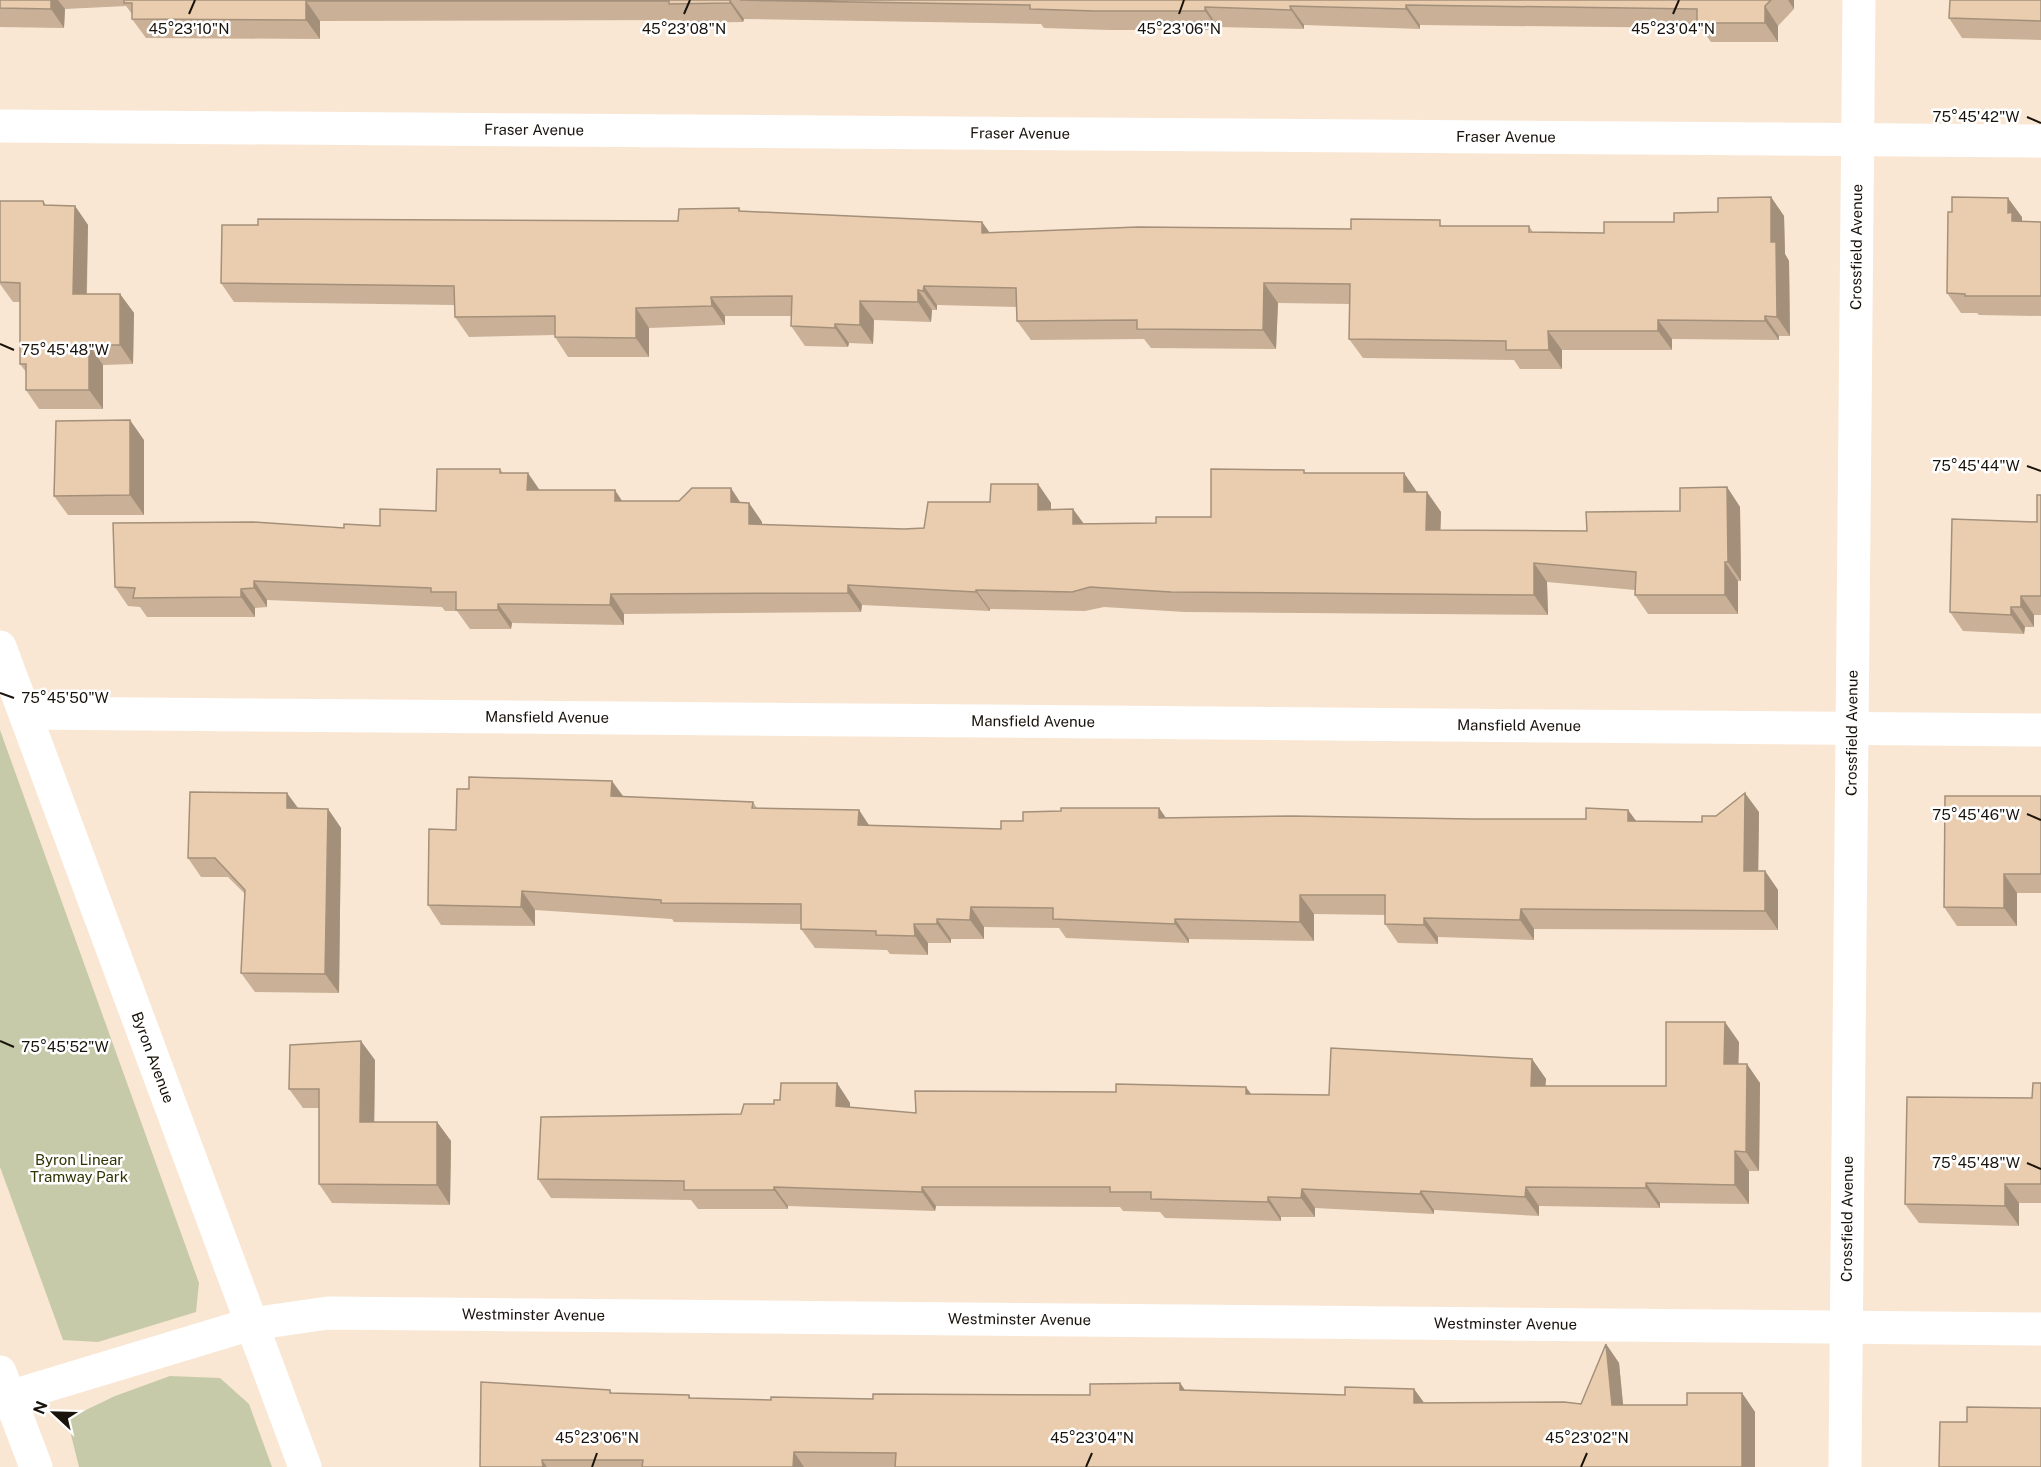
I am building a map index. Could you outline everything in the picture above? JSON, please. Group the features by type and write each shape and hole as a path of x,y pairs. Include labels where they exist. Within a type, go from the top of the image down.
{"street":[{"name":"Crossfield Avenue","path":"1845,1467 1859,0"},
{"name":"Fraser Avenue","path":"0,126 2041,141"},
{"name":"Byron Avenue","path":"0,647 305,1467"},
{"name":"Mansfield Avenue","path":"25,713 2041,730"},
{"name":"Westminster Avenue","path":"4,1384 251,1324 328,1313 2041,1329"},
{"path":"4,1384 36,1467"}],"green space":[{"name":"Byron Linear Tramway Park","path":"0,730 199,1283 196,1312 98,1342 63,1340 0,1167"},
{"path":"170,1376 220,1378 249,1404 272,1467 79,1467 67,1419 115,1396"}],"building":[{"path":"0,0 51,0 51,9 0,8"},
{"path":"124,0 730,0 730,3 306,1 306,20 132,19 132,3 124,3"},
{"path":"740,0 1771,0 1765,6 1765,23 1697,23 1697,9 1406,5 1406,9 1290,6 1291,10 1205,7 1205,11 1095,11 1030,9 1030,5"},
{"path":"1950,0 2041,0 2041,21 1949,18"},
{"path":"1771,197 1771,242 1776,242 1777,317 1765,316 1765,321 1658,320 1658,331 1548,331 1549,350 1506,350 1506,341 1349,339 1350,284 1264,283 1263,330 1137,329 1137,320 1017,321 1016,288 924,286 923,291 918,290 918,302 860,301 860,325 835,324 835,328 791,326 792,296 711,297 712,306 636,308 636,338 555,337 555,316 455,317 454,286 221,283 222,225 258,225 258,219 678,221 679,209 739,208 739,211 982,222 982,233 1138,227 1351,229 1351,219 1440,220 1440,226 1529,226 1529,232 1604,233 1604,222 1674,222 1674,213 1718,212 1718,198"},
{"path":"1952,197 2008,198 2008,213 2012,212 2012,221 2041,222 2041,296 1965,296 1965,294 1947,293 1948,212 1952,212"},
{"path":"0,201 43,201 44,205 75,206 73,294 120,294 120,345 89,345 89,390 26,390 26,364 20,364 20,283 0,282"},
{"path":"130,420 130,495 54,496 56,421"},
{"path":"437,469 500,469 500,473 528,473 527,490 615,490 615,501 679,501 692,488 731,488 731,502 749,503 749,524 904,529 924,528 928,502 990,502 991,484 1038,484 1038,510 1073,509 1073,524 1156,523 1156,517 1211,517 1211,469 1304,470 1304,473 1404,473 1404,492 1427,492 1426,530 1587,531 1586,512 1680,511 1680,488 1727,487 1728,562 1725,562 1725,595 1635,595 1636,572 1534,563 1534,595 1171,592 1090,587 1072,592 976,590 976,592 848,585 848,593 611,594 610,605 498,604 498,610 456,610 456,592 431,592 431,588 254,581 254,588 241,589 241,597 133,598 135,588 115,587 113,523 254,522 344,528 344,524 380,526 380,509 436,511"},
{"path":"2037,495 2041,495 2041,596 2021,596 2021,607 2011,607 2011,615 1950,612 1952,519 2037,522"},
{"path":"469,777 612,781 611,796 753,802 752,808 859,810 858,825 1001,829 1001,821 1023,821 1023,812 1061,811 1061,808 1159,808 1159,818 1292,816 1586,819 1586,808 1628,810 1628,821 1702,822 1702,816 1716,816 1745,793 1744,871 1765,871 1765,911 1521,909 1520,920 1424,918 1424,925 1385,924 1385,895 1300,895 1300,922 1175,919 1175,924 1053,919 1053,908 971,907 970,920 937,919 937,924 914,924 915,936 876,935 876,931 801,929 801,904 661,903 661,900 522,891 521,907 428,905 429,829 456,830 457,789 469,789"},
{"path":"190,792 287,793 287,808 328,809 325,974 241,973 245,890 215,858 188,858"},
{"path":"1945,796 2041,796 2041,874 2004,874 2004,908 1944,907"},
{"path":"1666,1022 1725,1022 1724,1064 1747,1064 1746,1152 1735,1151 1735,1185 1646,1183 1646,1188 1526,1187 1525,1197 1421,1191 1420,1194 1302,1189 1301,1198 1268,1197 1268,1202 1151,1199 1151,1192 1110,1192 1110,1187 922,1187 922,1192 774,1187 774,1190 684,1190 684,1181 538,1179 541,1117 741,1114 744,1104 774,1104 774,1100 780,1100 781,1083 837,1083 836,1106 916,1113 915,1091 1116,1092 1116,1084 1246,1087 1246,1094 1329,1095 1331,1048 1532,1059 1531,1086 1666,1086"},
{"path":"361,1041 360,1122 437,1122 437,1185 319,1184 319,1089 289,1089 290,1045"},
{"path":"2033,1083 2041,1083 2041,1184 2005,1184 2005,1206 1905,1204 1907,1097 2032,1098"},
{"path":"1606,1344 1612,1405 1687,1405 1687,1393 1742,1393 1742,1467 895,1467 896,1453 794,1452 793,1467 642,1467 643,1460 542,1460 543,1467 480,1467 481,1382 610,1390 610,1393 689,1395 689,1398 771,1400 771,1397 873,1399 873,1394 1090,1395 1090,1384 1180,1383 1180,1390 1345,1395 1345,1387 1414,1389 1414,1403 1564,1402 1581,1404"},
{"path":"1967,1407 2041,1408 2041,1467 1939,1467 1940,1422 1967,1422"}]}
